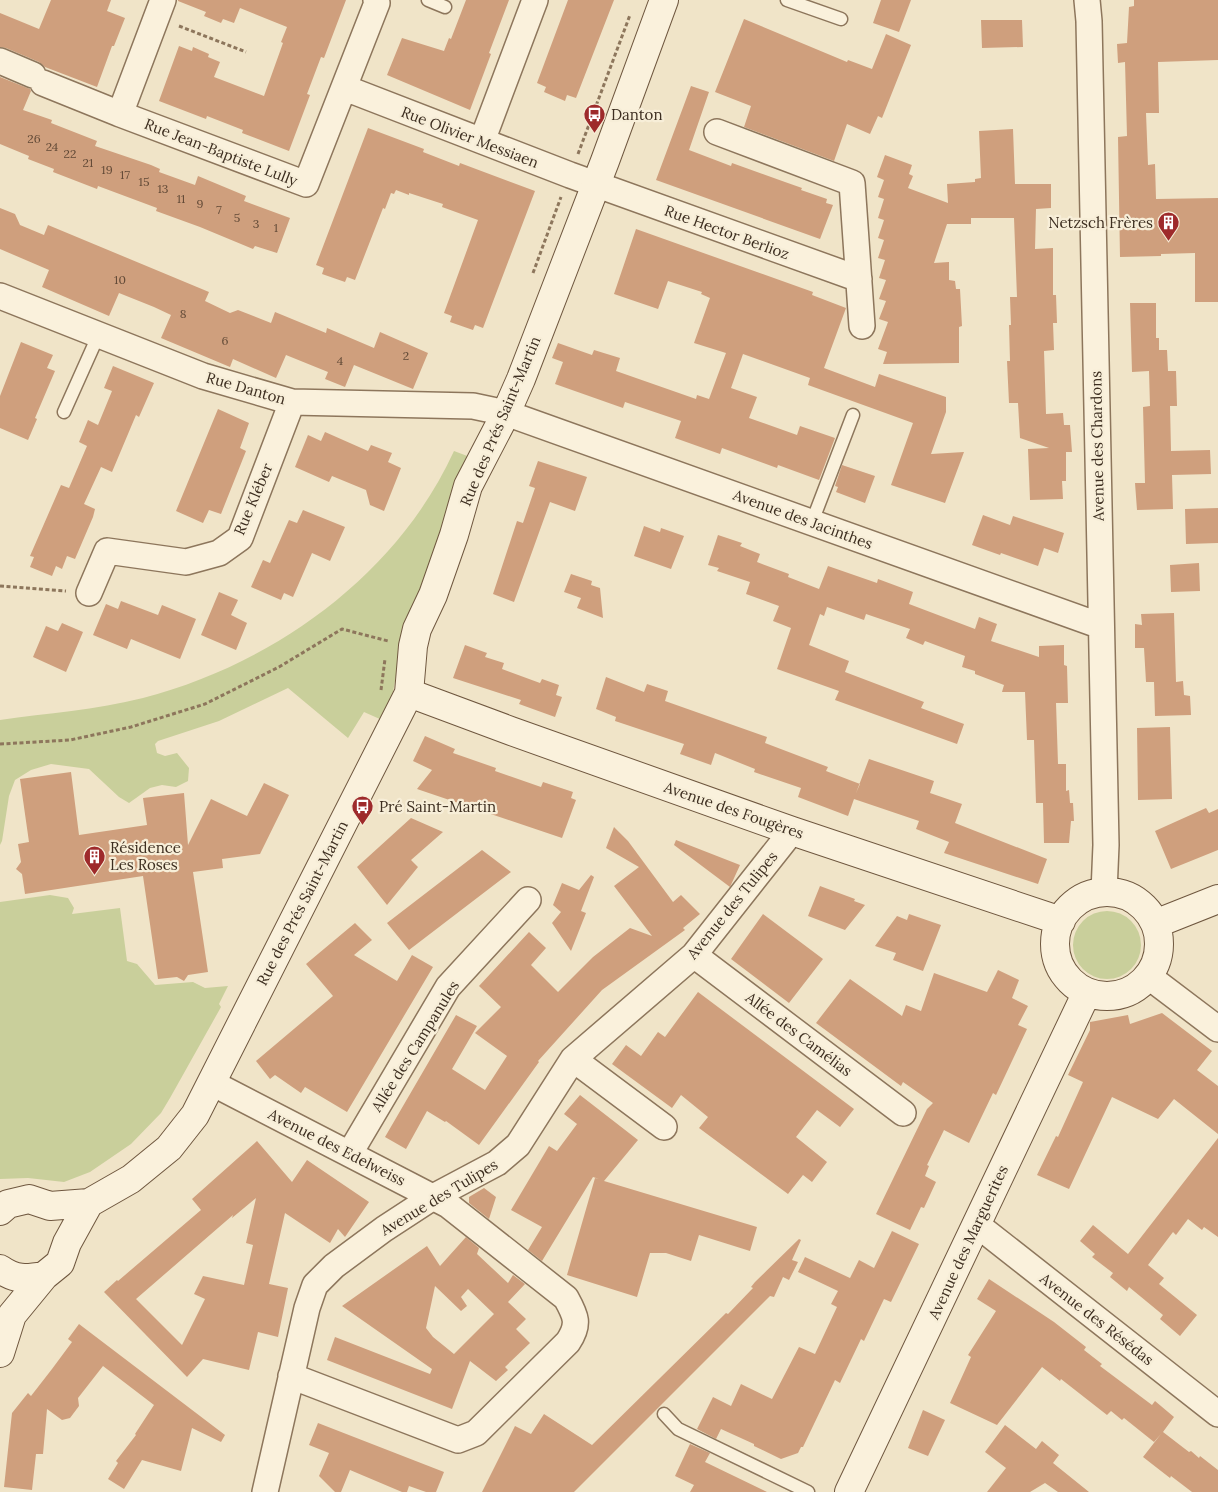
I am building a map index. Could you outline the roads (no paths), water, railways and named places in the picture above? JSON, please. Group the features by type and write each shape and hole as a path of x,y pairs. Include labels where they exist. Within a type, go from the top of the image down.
{"street":[{"name":"Rue Jean-Baptiste Lully","path":"0,61 120,114 306,184 345,88 377,3 376,0"},
{"path":"482,141 536,0"},
{"name":"Rue des Prés Saint-Martin","path":"3,1206 30,1199 50,1206 89,1203 131,1179 168,1148 195,1115 408,693 413,646 417,629 433,594 454,535 468,486 506,413 521,378 596,184 664,0"},
{"name":"Avenue des Chardons","path":"1087,0 1106,845 1104,892"},
{"path":"120,114 159,8"},
{"name":"Rue Olivier Messiaen","path":"345,88 596,184"},
{"path":"717,132 852,183 862,326"},
{"name":"Rue Hector Berlioz","path":"596,184 858,279"},
{"name":"Rue Danton","path":"0,296 203,376 292,402 473,406 506,413"},
{"name":"Rue Kléber","path":"90,593 107,552 186,562 219,553 240,538 292,402"},
{"name":"Avenue des Jacinthes","path":"506,413 1101,626"},
{"name":"Avenue des Fougères","path":"408,693 520,735 792,831 1061,921"},
{"name":"Avenue des Tulipes","path":"265,1492 307,1308 315,1285 334,1266 384,1229 433,1197 497,1163 518,1145 573,1059 694,956 792,831"},
{"path":"1104,892 1120,894 1135,900 1147,910 1156,924 1159,937 1159,951 1155,964 1148,976 1136,988 1120,994 1104,996 1087,992 1073,983 1062,970 1056,954 1056,937 1061,921 1068,910 1078,901 1104,892"},
{"path":"1156,924 1218,899"},
{"name":"Allée des Campanules","path":"350,1154 448,987 528,900"},
{"name":"Allée des Camélias","path":"694,956 903,1113"},
{"path":"1148,976 1218,1029"},
{"name":"Avenue des Marguerites","path":"849,1492 1087,992"},
{"path":"573,1059 664,1127"},
{"name":"Avenue des Edelweiss","path":"212,1083 448,1205 566,1298 576,1320 576,1331 568,1342 476,1433 458,1440 291,1376"},
{"path":"0,1353 12,1315 44,1276 60,1263 67,1243 89,1203"},
{"path":"50,1206 64,1223 67,1243"},
{"name":"Avenue des Résédas","path":"976,1224 1218,1414"},
{"path":"0,1268 8,1275 24,1280 44,1276"},
{"path":"0,1275 12,1315"}],"lane":[{"path":"428,0 445,7"},
{"path":"787,0 841,19"},
{"path":"64,412 98,336"},
{"path":"812,522 853,415"},
{"path":"664,1414 678,1429 808,1492"}],"place":[{"name":"Danton","path":"595,133"},
{"name":"Netzsch Frères","path":"1169,241"},
{"name":"Pré Saint-Martin","path":"363,825"},
{"name":"Résidence Les Roses","path":"94,875"}]}
